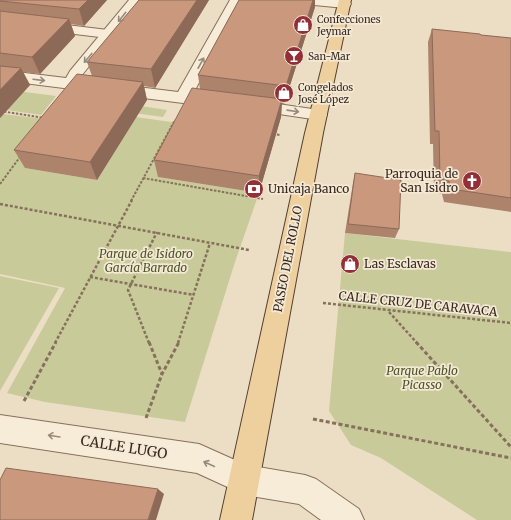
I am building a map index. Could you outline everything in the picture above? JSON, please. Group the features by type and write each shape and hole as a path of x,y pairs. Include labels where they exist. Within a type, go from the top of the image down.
{"main road":[{"name":"PASEO DEL ROLLO","path":"236,520 265,371 319,114 345,2"}],"street":[{"path":"73,84 74,74 136,0"},
{"path":"183,98 236,0"},
{"path":"304,0 345,2"},
{"path":"0,22 108,34"},
{"path":"0,76 319,114"},
{"name":"CALLE LUGO","path":"7,428 199,460 245,480 306,490 348,520"}],"path":[{"path":"0,111 50,118"},
{"path":"7,428 177,115"},
{"path":"0,184 23,154"},
{"path":"143,178 263,199"},
{"path":"0,204 249,250"},
{"path":"157,232 128,290 162,374"},
{"path":"144,423 162,374 178,344 210,243"},
{"path":"90,277 194,295"},
{"name":"CALLE CRUZ DE CARAVACA","path":"323,303 511,323"},
{"path":"389,311 511,447"},
{"path":"313,419 511,458"}],"green space":[{"path":"2,89 56,96 41,115 0,109"},
{"path":"102,100 167,110 163,117 97,108"},
{"name":"Parque de Isidoro García Barrado","path":"3,114 61,121 25,168 97,180 136,117 185,124 158,177 259,193 235,262 185,422 45,402 7,393 65,288 0,274 0,118"},
{"name":"Parque Pablo Picasso","path":"345,233 511,252 511,520 477,520 381,458 351,445 329,411"},
{"path":"0,276 59,288 0,391"}],"building":[{"path":"0,0 88,0 79,9"},
{"path":"139,0 197,0 151,69 87,62"},
{"path":"239,0 313,0 286,86 198,75"},
{"path":"0,11 69,19 32,57 0,53"},
{"path":"432,29 511,38 511,198 451,189 449,181 440,179 439,131 435,131"},
{"path":"0,66 21,68 0,90"},
{"path":"77,74 143,82 90,162 14,150"},
{"path":"192,88 282,99 259,176 154,160"},
{"path":"355,173 401,180 399,229 348,224"},
{"path":"6,468 158,489 148,520 0,520 0,480"}],"place":[{"name":"Confecciones Jeymar","path":"303,25"},
{"name":"San-Mar","path":"294,56"},
{"name":"Congelados José López","path":"284,93"},
{"name":"Parroquia de San Isidro","path":"472,181"},
{"name":"Unicaja Banco","path":"254,189"},
{"name":"Las Esclavas","path":"350,264"}]}
